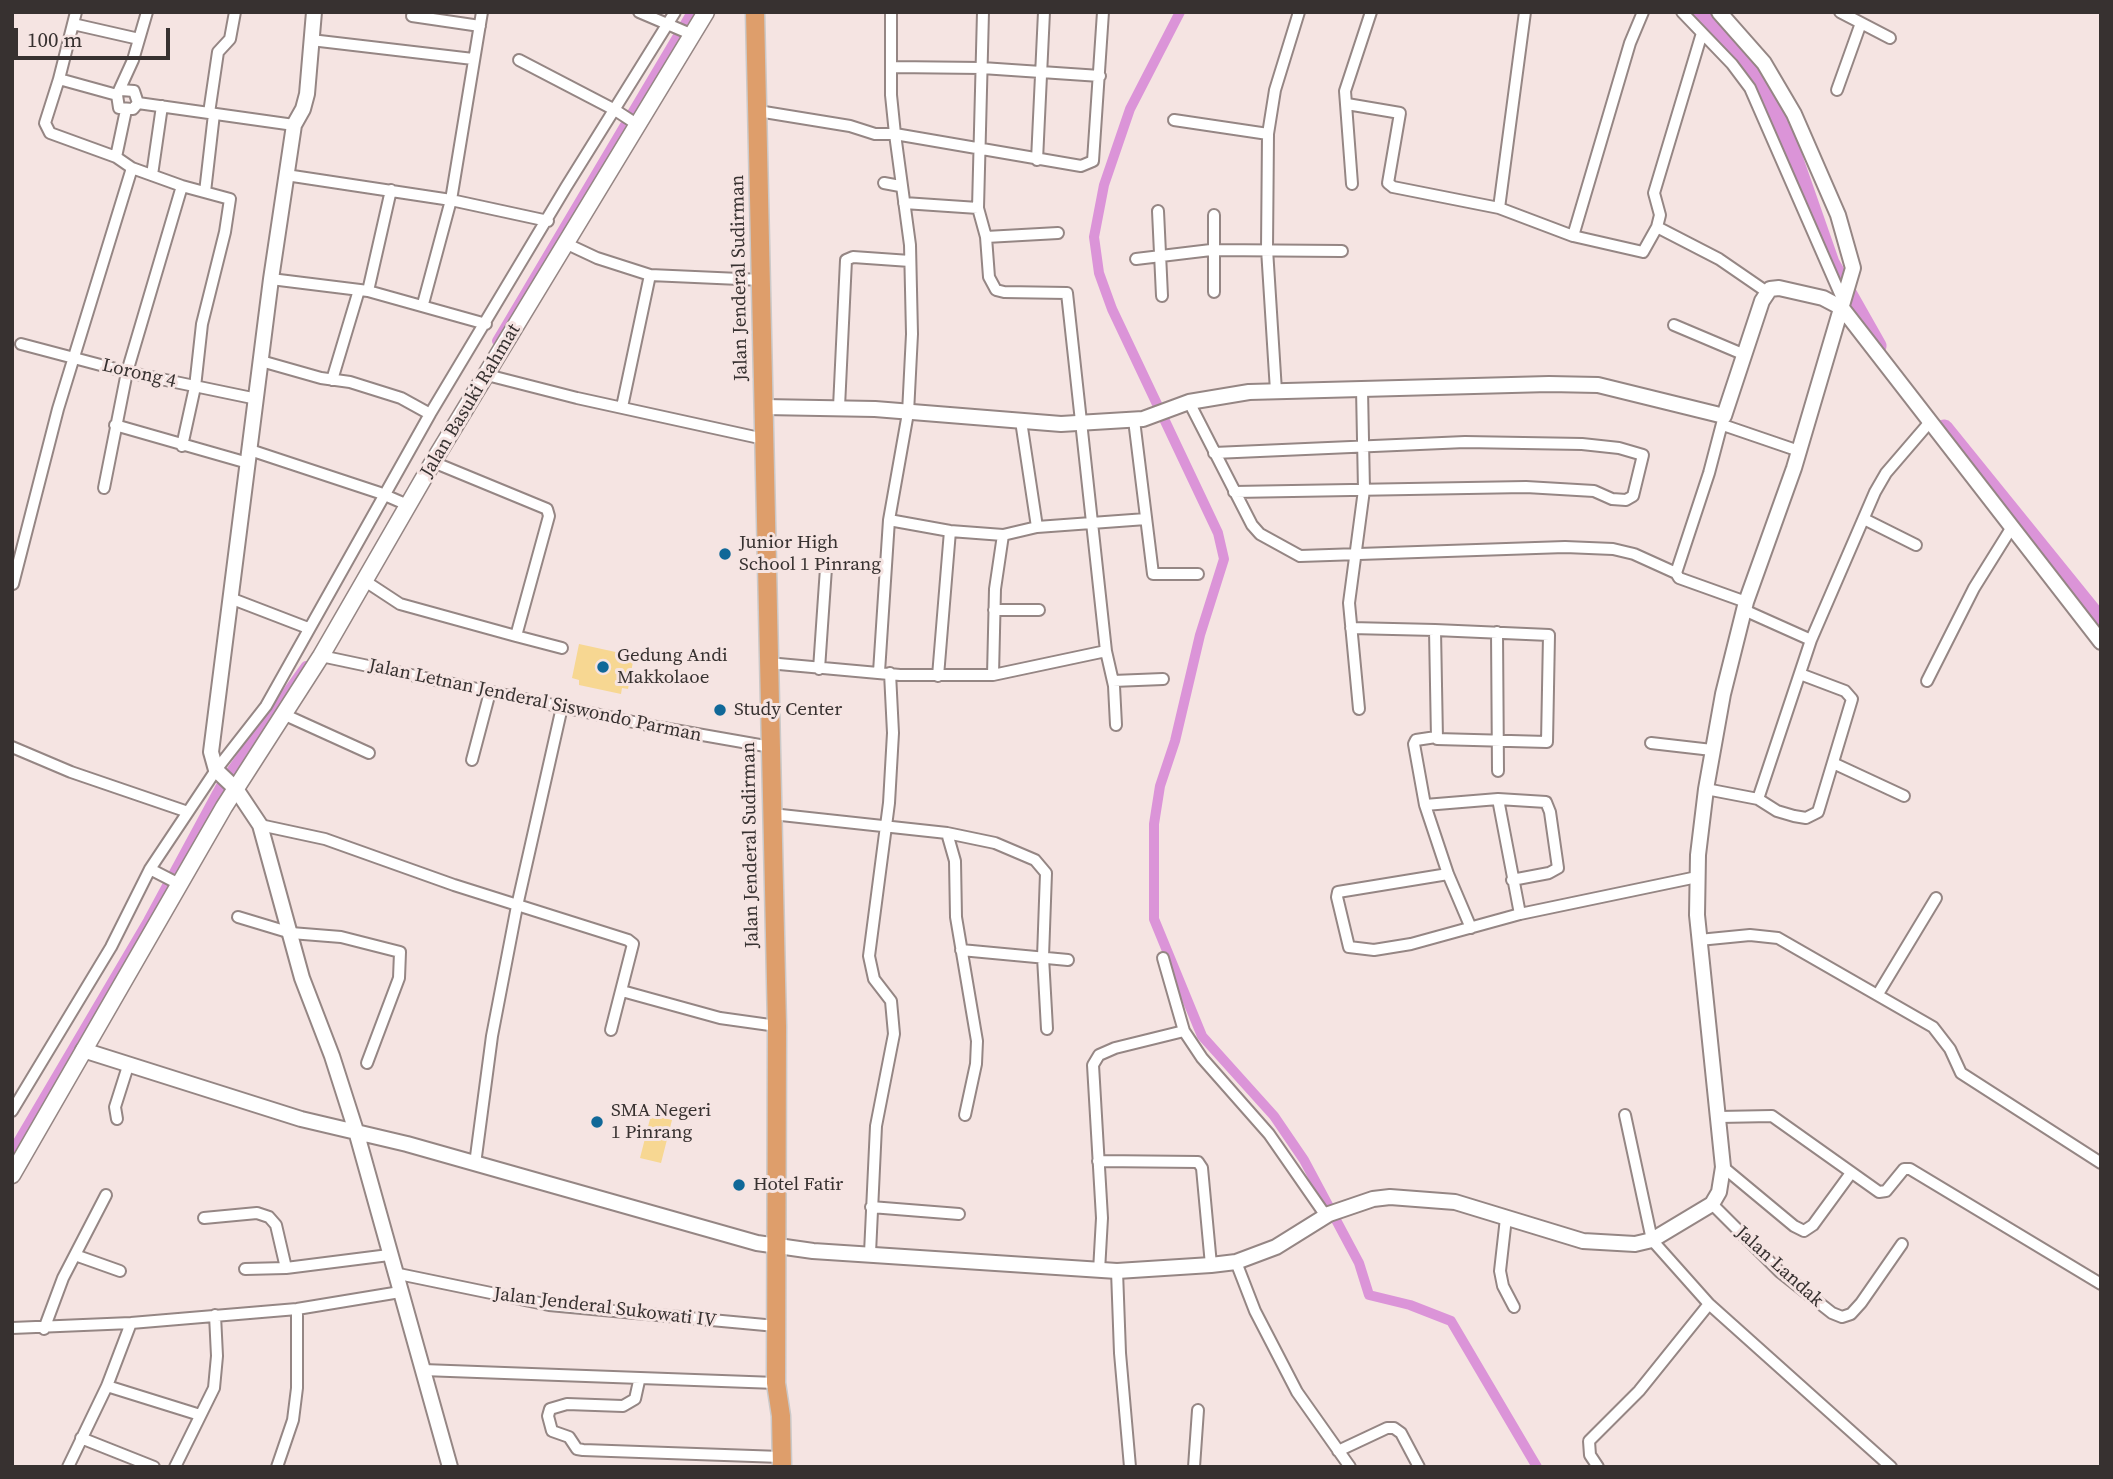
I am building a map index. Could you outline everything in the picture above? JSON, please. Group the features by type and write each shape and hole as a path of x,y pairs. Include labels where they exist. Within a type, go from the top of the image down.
{"highway":[{"name":"Jalan Jenderal Sudirman","path":"755,12 777,1026 779,1247 776,1383 782,1462"}],"main road":[{"name":"Jalan Basuki Rahmat","path":"12,1175 175,882 225,779 283,714 321,656 406,505 487,375 634,122 689,33 706,12"}],"street":[{"path":"76,12 46,130 58,138 116,157 132,168 181,186 229,197 230,208 202,324 195,387 182,446"},
{"path":"126,110 116,102 147,12"},
{"path":"205,192 218,52 230,39 235,12"},
{"path":"314,12 307,94 303,109 294,125 271,279 212,740 225,779 260,825 302,978 332,1056 356,1131 450,1467"},
{"path":"424,304 451,200 482,12"},
{"path":"639,12 689,33"},
{"path":"12,1111 111,947 188,812 225,779 430,414 675,12"},
{"path":"870,1253 876,1126 894,1034 891,1001 874,979 869,962 886,826 893,733 884,673 889,520 908,413 912,315 910,261 895,134 891,12"},
{"path":"984,12 978,208 986,237 989,278 996,290 1067,293 1116,725"},
{"path":"1037,160 1044,12"},
{"path":"758,111 850,126 874,134 895,134 1081,166 1093,161 1103,12"},
{"path":"1276,391 1267,248 1268,134 1275,90 1299,12"},
{"path":"1352,184 1346,85 1371,12"},
{"path":"1499,208 1525,12"},
{"path":"1573,236 1630,43 1643,12"},
{"path":"1682,12 1750,88 1844,301 1929,423 2101,642"},
{"path":"83,1050 302,1119 356,1131 779,1247 1010,1266 1117,1271 1236,1262 1289,1241 1323,1209 1373,1199 1416,1198 1455,1202 1583,1241 1622,1244 1652,1240 1712,1204 1719,1192 1723,1167 1699,940 1697,877 1706,789 1712,750 1745,606 1799,451 1853,268 1838,215 1789,104 1764,63 1719,12"},
{"path":"1840,12 1890,38"},
{"path":"412,16 480,26"},
{"path":"1837,90 1861,23"},
{"path":"73,24 139,39"},
{"path":"1347,104 1400,113 1388,183 1399,190 1499,208 1573,236 1638,253 1647,246 1657,227 1660,215 1654,193 1702,33"},
{"path":"312,40 473,59"},
{"path":"519,60 634,122"},
{"path":"892,67 982,68 1100,76"},
{"path":"59,79 119,92 134,91 138,103"},
{"path":"116,157 126,110 138,103 294,125"},
{"path":"152,174 162,106"},
{"path":"1174,120 1268,134"},
{"path":"13,584 41,469 132,168"},
{"path":"286,175 451,200 548,221"},
{"path":"884,183 900,186"},
{"path":"104,488 127,372 181,186"},
{"path":"332,380 363,290 391,190"},
{"path":"904,203 978,208"},
{"path":"1158,211 1162,296"},
{"path":"1214,215 1211,250 1214,292"},
{"path":"1657,227 1719,259 1767,292"},
{"path":"986,237 1058,233"},
{"path":"565,243 597,258 650,275 762,280"},
{"path":"1136,259 1211,250 1267,248 1342,251"},
{"path":"839,407 846,260 853,257 910,261"},
{"path":"622,407 650,275"},
{"path":"271,279 363,290 424,304 486,324"},
{"path":"1767,292 1779,288 1844,301"},
{"path":"1676,573 1723,421 1767,292"},
{"path":"1674,325 1745,355"},
{"name":"Lorong 4","path":"21,344 127,372 257,400"},
{"path":"261,361 332,380 350,382 401,398 430,414"},
{"path":"487,375 764,439"},
{"path":"764,407 839,407 1082,423 1151,417 1186,403 1250,392 1598,385 1723,421 1799,451"},
{"path":"1359,709 1349,603 1364,490 1362,389"},
{"path":"1186,403 1252,526 1291,552 1307,557 1355,557 1565,547 1613,549 1676,573 1679,578 1745,606 1811,640"},
{"path":"1134,420 1153,574 1198,574"},
{"path":"1021,421 1037,527"},
{"path":"1758,799 1811,640 1882,479 1929,423"},
{"path":"116,425 182,446 249,456 386,495 406,505"},
{"path":"1214,453 1465,442 1582,444 1619,448 1643,455 1633,496 1626,500 1570,488 1234,492"},
{"path":"433,462 547,509 548,519 516,636"},
{"path":"889,520 950,531 1003,535 1037,527 1146,519"},
{"path":"1864,519 1916,545"},
{"path":"1927,681 1974,588 2012,527"},
{"path":"937,676 950,531"},
{"path":"993,675 994,610 1003,535"},
{"path":"819,669 826,568"},
{"path":"365,581 400,604 562,649"},
{"path":"230,598 308,628"},
{"path":"994,610 1038,610"},
{"path":"1351,628 1549,635 1547,742 1443,742 1436,737 1416,740 1414,744 1425,805 1448,874 1471,928"},
{"path":"1435,630 1436,737"},
{"path":"1497,632 1498,771"},
{"path":"768,663 937,676 993,675 1106,651"},
{"name":"Jalan Letnan Jenderal Siswondo Parman","path":"321,656 750,746 771,747"},
{"path":"1706,789 1758,799 1794,816 1813,816 1818,812 1851,695 1800,674"},
{"path":"1113,681 1163,679"},
{"path":"472,760 490,692"},
{"path":"475,1164 492,1035 517,906 562,706"},
{"path":"283,714 369,753"},
{"path":"1651,743 1712,750"},
{"path":"12,747 71,772 188,812"},
{"path":"1833,763 1904,796"},
{"path":"1425,805 1497,799 1546,802 1550,811 1558,868 1549,873 1512,880"},
{"path":"1497,799 1520,915"},
{"path":"772,814 947,833 1010,849 1043,867 1047,899 1043,957 1047,1029"},
{"path":"260,825 309,834 633,944 611,1030"},
{"path":"947,833 956,861 956,916 977,1041 976,1064 965,1115"},
{"path":"154,871 175,882"},
{"path":"1448,874 1338,892 1336,897 1349,947 1384,949 1520,915 1697,877"},
{"path":"1878,994 1936,898"},
{"path":"238,917 291,933 341,937 389,947 402,955 399,978 367,1063"},
{"path":"1699,940 1772,936 1878,994 1933,1027 1950,1049 1961,1073 1970,1080 2101,1163"},
{"path":"961,950 1068,960"},
{"path":"1163,958 1184,1031 1202,1058 1269,1134 1323,1209"},
{"path":"622,991 720,1018 777,1026"},
{"path":"1099,1270 1102,1219 1093,1065 1099,1055 1115,1048 1184,1031"},
{"path":"117,1119 115,1107 128,1066"},
{"path":"1625,1115 1652,1240 1709,1304 1891,1467"},
{"path":"1719,1117 1772,1116 1883,1193 1904,1169 1910,1169 2100,1282"},
{"path":"1098,1161 1198,1162 1202,1168 1211,1265"},
{"path":"1723,1167 1794,1226 1804,1231 1812,1225 1851,1173"},
{"path":"44,1329 75,1255 106,1195"},
{"name":"Jalan Landak","path":"1712,1204 1780,1272 1822,1306 1842,1317 1851,1314 1861,1303 1902,1244"},
{"path":"871,1207 959,1213"},
{"path":"204,1218 257,1213 269,1217 276,1225 286,1268"},
{"path":"1506,1218 1500,1271 1503,1286 1514,1307"},
{"path":"75,1255 120,1271"},
{"path":"245,1269 286,1268 389,1255"},
{"path":"1236,1262 1255,1311 1297,1392 1350,1467"},
{"path":"1117,1271 1120,1353 1130,1467"},
{"name":"Jalan Jenderal Sukowati IV","path":"394,1273 549,1305 776,1326"},
{"path":"12,1328 44,1329 297,1309 400,1292"},
{"path":"1598,1467 1590,1455 1589,1441 1639,1391 1709,1304"},
{"path":"277,1467 293,1420 297,1309"},
{"path":"175,1467 214,1388 217,1356 215,1315"},
{"path":"68,1467 107,1387 131,1323"},
{"path":"423,1370 639,1381 776,1383"},
{"path":"639,1381 637,1394 631,1403 567,1404 550,1409 548,1416 552,1431 569,1437 577,1448 782,1462"},
{"path":"107,1387 200,1415"},
{"path":"1194,1467 1198,1410"},
{"path":"1338,1451 1379,1431 1394,1428 1401,1433 1419,1467"},
{"path":"81,1438 154,1467"},
{"path":"638,1453 638,1467"}],"shaded area":[{"name":"Gedung Andi Makkolaoe","path":"579,644 634,656 628,689 622,688 621,694 579,685 579,680 572,678"},
{"path":"651,1115 672,1120 661,1163 640,1158"}],"waterway":[{"path":"497,341 692,12"},
{"path":"1180,12 1130,109 1104,185 1094,237 1099,273 1112,309 1218,533 1224,559 1200,635 1175,741 1160,786 1154,824 1154,919 1202,1036 1274,1116 1304,1160 1359,1263 1369,1295 1410,1305 1451,1321 1537,1467"},
{"path":"1697,12 1773,100 1830,263 1877,346"},
{"path":"1944,429 2101,623"},
{"path":"12,1152 148,921 222,784 306,666"}],"place":[{"name":"Junior High School 1 Pinrang","path":"725,554"},
{"name":"Gedung Andi Makkolaoe","path":"603,667"},
{"name":"Study Center","path":"720,710"},
{"name":"SMA Negeri 1 Pinrang","path":"597,1122"},
{"name":"Hotel Fatir","path":"739,1185"}]}
